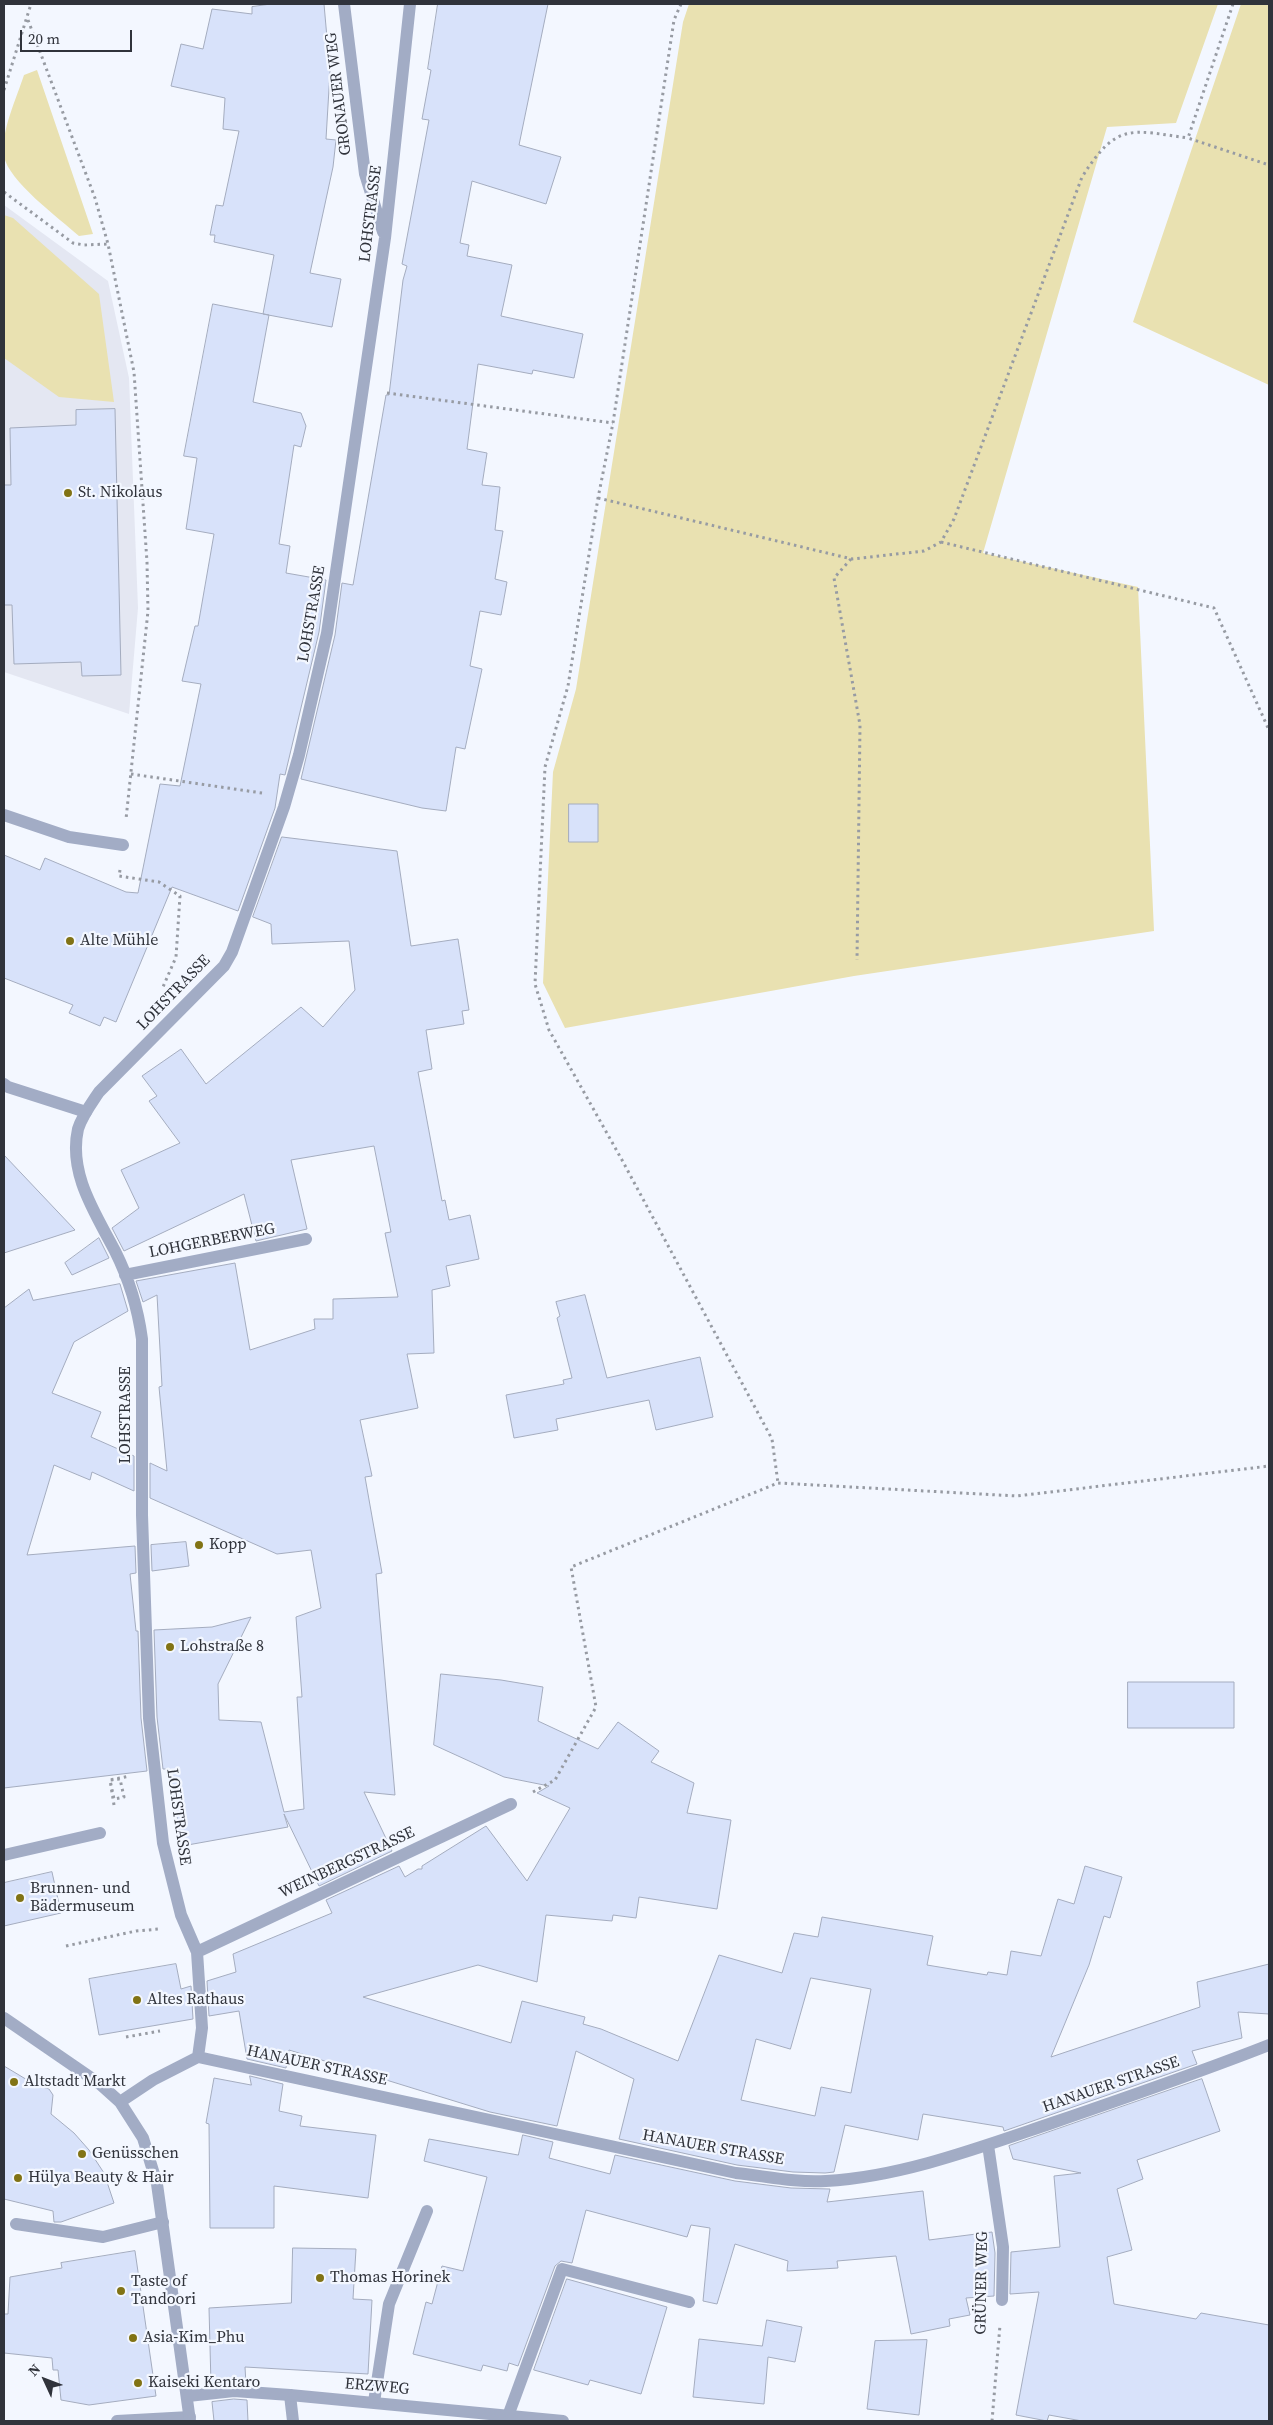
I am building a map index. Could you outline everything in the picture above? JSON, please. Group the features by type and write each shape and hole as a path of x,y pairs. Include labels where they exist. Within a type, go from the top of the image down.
{"street":[{"name":"GRONAUER WEG","path":"344,4 365,174 385,238"},
{"name":"LOHSTRASSE","path":"198,2057 202,2028 197,1952 181,1915 173,1889 164,1843 150,1718 142,1515 142,1339 139,1318 125,1275 116,1252 93,1213 83,1187 77,1149 78,1129 99,1092 218,973 232,952 284,808 300,756 326,633 385,238 410,4"},
{"path":"4,815 69,836 123,844"},
{"path":"4,1084 8,1087 86,1112"},
{"name":"LOHGERBERWEG","path":"125,1275 306,1239"},
{"name":"WEINBERGSTRASSE","path":"197,1952 510,1804"},
{"path":"4,1856 100,1833"},
{"path":"4,2018 92,2078 120,2102 143,2138 157,2184 190,2419 117,2421"},
{"name":"HANAUER STRASSE","path":"198,2057 686,2163 786,2179 824,2181 856,2178 900,2169 988,2145 1196,2073 1269,2045"},
{"path":"120,2102 153,2080 198,2057"},
{"name":"GRÜNER WEG","path":"988,2145 1003,2247 1002,2300"},
{"path":"374,2402 389,2304 428,2211"},
{"path":"16,2224 103,2237 163,2222"},
{"path":"508,2416 562,2269 689,2302"},
{"name":"ERZWEG","path":"188,2396 234,2391 374,2402 563,2421"},
{"path":"290,2395 293,2421"}],"path":[{"path":"4,90 32,4"},
{"path":"681,4 674,20 613,423 598,498 568,686 545,767 536,984 549,1030 622,1160 772,1440 778,1483"},
{"path":"1188,138 1233,4"},
{"path":"28,20 95,198 108,244 134,372 147,562 148,610 119,876 159,882 180,896 176,957 160,997 168,1024"},
{"path":"598,498 852,559 924,551 941,542 954,519 1082,177 1096,154 1115,137 1137,131 1188,138 1269,165"},
{"path":"4,192 73,243 84,245 108,244"},
{"path":"377,392 613,423"},
{"path":"941,542 1214,608 1269,730"},
{"path":"852,559 834,578 860,725 857,960"},
{"path":"131,774 265,793"},
{"path":"510,1804 555,1780 596,1707 571,1567 778,1483 1017,1496 1269,1466"},
{"path":"110,1780 114,1799 124,1797 120,1779 110,1780 114,1805"},
{"path":"66,1946 149,1929"},
{"path":"142,2028 143,2034"},
{"path":"126,2037 160,2031"},
{"name":"GRÜNER WEG","path":"992,2421 1002,2300"}],"shaded area":[{"path":"689,4 1218,4 1176,123 1107,127 983,553 1138,587 1154,931 854,976 565,1028 543,983 553,772 576,689 683,22"},
{"path":"1241,4 1269,4 1269,385 1133,322"},
{"path":"37,70 93,234 79,236 36,199 15,177 4,156 4,137 24,75"},
{"name":"St. Nikolaus","path":"4,205 108,281 129,378 138,608 129,714 4,672"},
{"path":"4,215 13,218 99,294 114,402 59,397 4,358"}],"building":[{"path":"271,4 324,4 330,72 326,139 336,140 333,167 310,273 341,279 332,327 263,314 274,255 214,242 215,235 210,235 216,205 223,206 239,131 223,129 225,98 171,86 181,44 203,49 212,9 252,14 252,7"},
{"path":"438,4 548,4 519,145 561,157 546,204 472,181 460,243 469,245 467,256 512,265 501,316 583,334 574,378 533,370 532,374 478,364 467,449 487,453 482,485 500,487 495,530 503,531 495,579 507,582 501,615 480,611 470,666 482,669 465,749 456,747 446,811 422,808 301,779 335,635 342,583 353,585 386,395 389,395 403,280 407,266 402,264 429,120 422,119 431,70 428,69"},
{"path":"213,304 269,315 253,402 301,413 306,426 301,447 294,445 279,544 290,546 286,573 326,580 319,632 285,775 280,774 275,808 238,911 172,887 116,1022 104,1017 100,1026 69,1013 73,1005 4,978 4,855 40,870 45,858 126,892 138,893 160,784 180,786 201,684 182,681 195,626 198,626 214,534 186,529 197,458 184,456"},
{"path":"115,409 121,675 82,676 81,662 14,664 12,605 4,605 4,485 11,485 10,428 76,425 76,410"},
{"path":"569,804 598,804 598,842 569,842"},
{"path":"282,837 397,851 411,946 458,939 469,1010 462,1011 464,1024 426,1030 432,1069 418,1072 442,1201 445,1200 449,1220 470,1215 479,1259 446,1266 450,1286 432,1290 434,1353 407,1354 418,1408 360,1420 372,1476 365,1477 382,1573 376,1574 395,1795 364,1792 392,1851 319,1886 284,1814 288,1827 182,1846 169,1769 163,1769 157,1717 154,1630 212,1627 251,1617 218,1684 219,1720 261,1722 284,1812 304,1809 297,1697 302,1697 296,1617 321,1608 311,1550 277,1554 150,1498 150,1463 167,1471 159,1387 162,1386 157,1295 143,1302 136,1281 235,1263 250,1350 315,1329 314,1319 333,1319 333,1299 398,1297 385,1233 391,1232 374,1146 291,1160 307,1229 256,1241 244,1194 124,1251 112,1228 139,1208 121,1170 180,1143 149,1101 157,1096 142,1076 181,1049 206,1084 301,1007 323,1027 355,990 349,941 272,944 271,924 253,917"},
{"path":"4,1155 75,1230 4,1253"},
{"path":"99,1238 109,1258 72,1275 65,1263"},
{"path":"120,1284 128,1311 74,1342 52,1393 101,1412 91,1437 134,1456 134,1491 92,1472 90,1480 54,1465 27,1555 135,1546 136,1573 130,1574 136,1631 138,1631 141,1718 147,1771 4,1788 4,1308 29,1289 33,1300"},
{"path":"585,1295 607,1378 700,1357 713,1417 656,1430 649,1400 556,1419 558,1430 514,1438 506,1395 564,1384 563,1380 572,1378 557,1318 560,1316 556,1302"},
{"path":"186,1542 189,1566 152,1571 151,1545"},
{"path":"441,1674 501,1680 543,1687 538,1721 598,1749 618,1722 659,1751 651,1762 694,1783 687,1813 731,1820 717,1909 639,1897 636,1918 613,1915 612,1921 546,1915 537,1982 478,1965 363,1997 511,2043 522,2001 585,2017 583,2024 601,2029 678,2061 719,1955 782,1973 794,1933 818,1937 822,1917 933,1936 927,1965 987,1975 988,1972 1007,1975 1011,1951 1041,1956 1058,1899 1074,1904 1085,1866 1122,1877 1110,1918 1104,1916 1089,1965 1051,2057 1200,2007 1197,1982 1269,1964 1269,2014 1238,2012 1242,2038 1192,2051 1197,2064 1004,2131 1003,2127 923,2114 918,2140 845,2125 834,2172 825,2173 793,2172 737,2165 619,2139 634,2079 576,2051 557,2126 490,2112 289,2050 286,2068 247,2059 239,2011 209,2016 207,1981 236,1972 233,1954 332,1913 326,1900 399,1866 405,1877 418,1869 422,1869 422,1866 486,1826 527,1881 570,1808 537,1793 549,1786 504,1777 434,1745","holes":["811,1978 871,1989 851,2093 821,2087 815,2116 741,2100 756,2039 790,2049"]},
{"path":"1128,1682 1234,1682 1234,1728 1128,1728"},
{"path":"52,1872 61,1913 4,1926 4,1883"},
{"name":"Altes Rathaus","path":"176,1964 181,1989 191,1986 193,2019 99,2035 89,1979"},
{"path":"4,2066 34,2084 49,2089 53,2095 51,2114 74,2133 89,2150 104,2173 114,2203 61,2222 54,2222 53,2211 4,2199"},
{"path":"250,2076 283,2084 279,2111 302,2116 300,2126 376,2135 368,2198 274,2186 274,2228 210,2228 209,2124 206,2123 214,2078 251,2085"},
{"path":"1202,2079 1220,2131 1137,2160 1143,2179 1117,2189 1132,2250 1107,2257 1114,2304 1196,2319 1201,2313 1269,2325 1269,2421 1082,2421 1049,2415 1047,2421 1016,2415 1039,2292 1010,2294 1011,2252 1060,2247 1054,2176 1081,2173 1013,2159 1009,2146"},
{"path":"523,2135 553,2142 549,2158 610,2174 615,2155 735,2181 791,2188 830,2189 827,2202 923,2191 929,2240 992,2232 995,2253 994,2296 966,2298 970,2315 949,2319 950,2326 911,2334 896,2256 837,2261 838,2268 787,2271 788,2261 735,2244 717,2304 703,2301 710,2228 691,2225 687,2237 586,2210 572,2263 561,2261 555,2266 518,2366 509,2363 507,2371 483,2365 481,2371 413,2354 426,2302 432,2304 442,2266 463,2271 487,2177 424,2161 429,2139 518,2155"},
{"path":"293,2248 356,2249 353,2299 372,2300 368,2374 245,2367 246,2384 211,2385 209,2308 291,2303"},
{"path":"135,2251 156,2396 89,2405 61,2400 58,2370 53,2370 52,2358 4,2353 4,2314 8,2314 10,2277 62,2268 61,2263"},
{"path":"567,2279 667,2307 641,2394 590,2380 588,2385 534,2370"},
{"path":"767,2320 802,2327 795,2362 768,2357 764,2404 693,2397 699,2339 762,2346"},
{"path":"927,2340 919,2415 867,2409 875,2341"},
{"path":"234,2399 247,2400 248,2421 214,2421 212,2402"}],"place":[{"name":"St. Nikolaus","path":"68,493"},
{"name":"Alte Mühle","path":"70,941"},
{"name":"Kopp","path":"199,1545"},
{"name":"Lohstraße 8","path":"170,1647"},
{"name":"Brunnen- und Bädermuseum","path":"20,1898"},
{"name":"Altes Rathaus","path":"137,2000"},
{"name":"Altstadt Markt","path":"14,2082"},
{"name":"Genüsschen","path":"82,2154"},
{"name":"Hülya Beauty & Hair","path":"18,2178"},
{"name":"Thomas Horinek","path":"320,2278"},
{"name":"Taste of Tandoori","path":"121,2291"},
{"name":"Asia-Kim_Phu","path":"133,2338"},
{"name":"Kaiseki Kentaro","path":"138,2383"}]}
